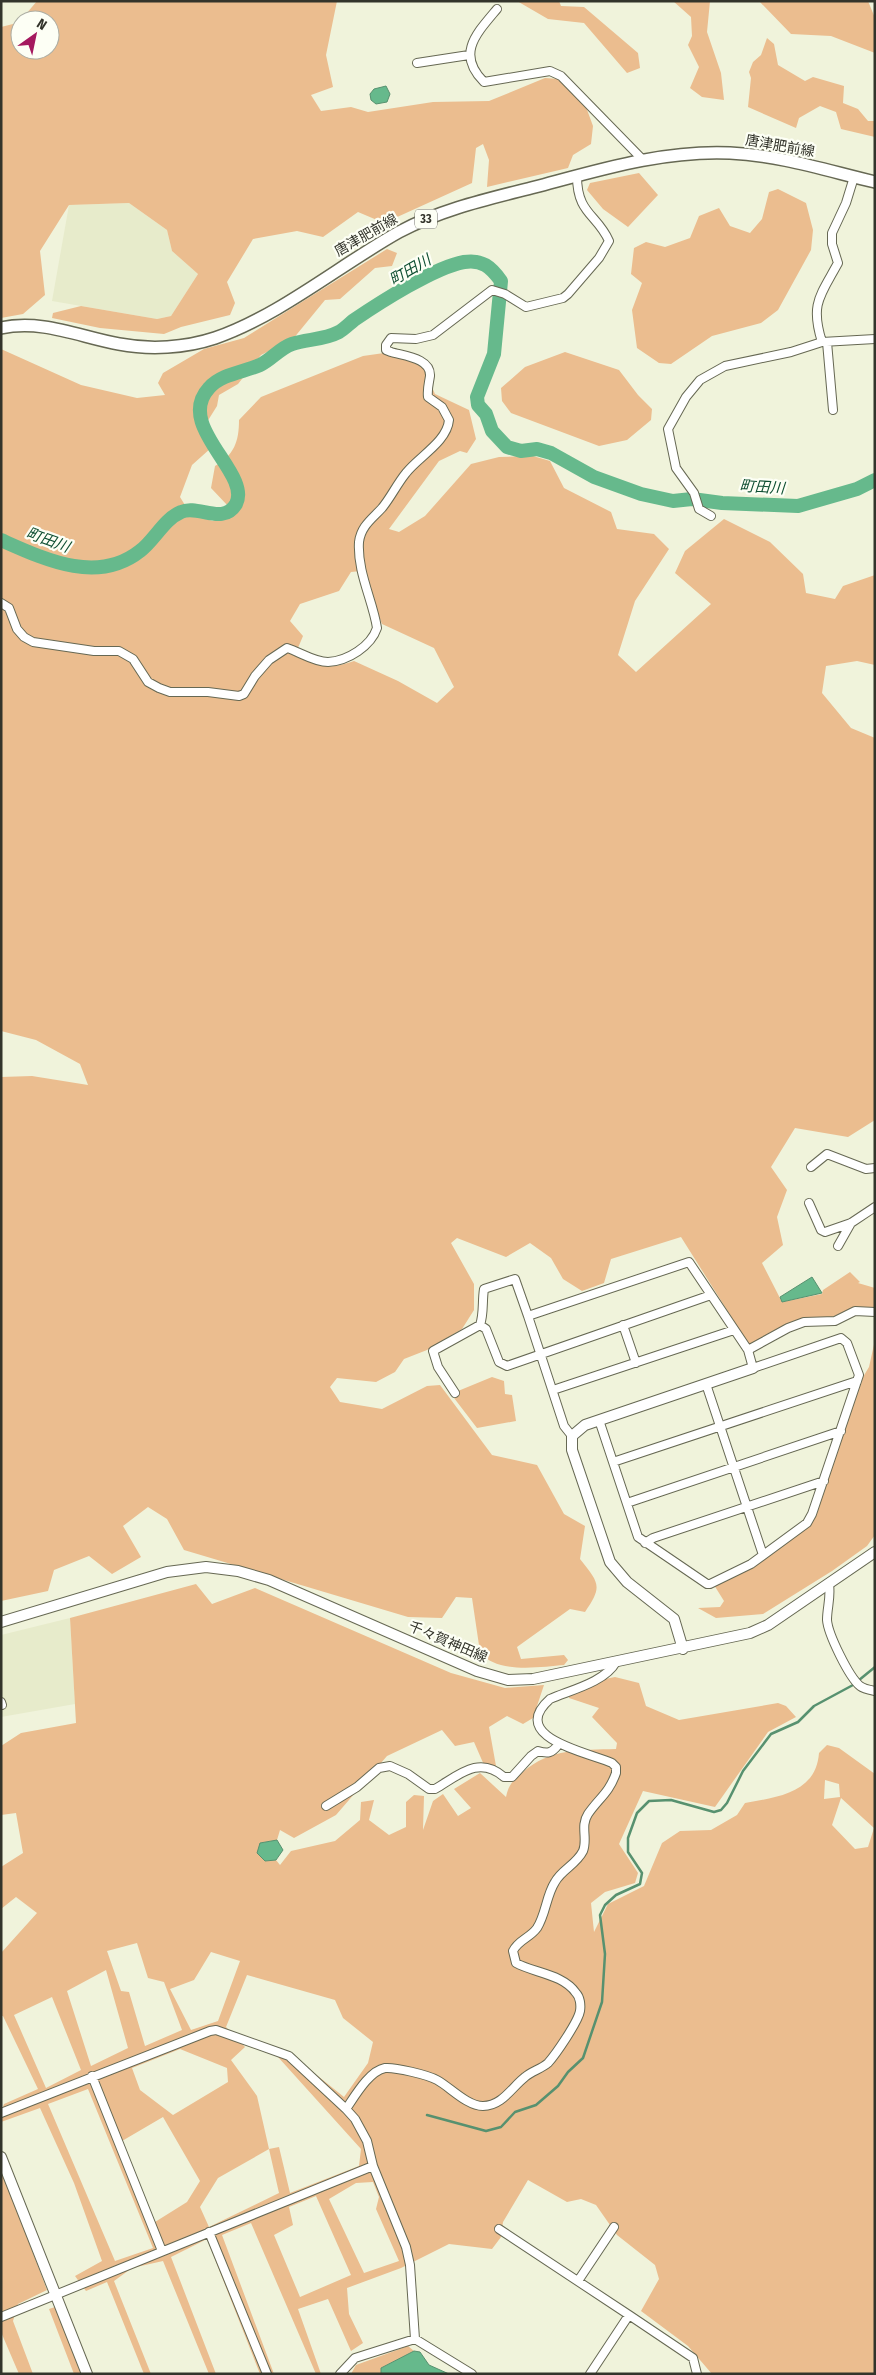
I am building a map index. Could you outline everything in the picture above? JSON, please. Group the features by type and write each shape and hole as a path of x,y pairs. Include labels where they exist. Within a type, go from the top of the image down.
{"main road":[{"name":"唐津肥前線","path":"1,328 42,326 120,344 144,347 166,347 214,338 265,315 388,239 430,218 468,203 643,160 684,154 733,153 767,158 875,182"},
{"path":"683,1649 674,1619 627,1582 610,1562 572,1450 572,1436 585,1425 753,1368"},
{"name":"千々賀神田線","path":"1,1622 168,1572 206,1567 238,1571 270,1580 477,1671 508,1680 533,1680 683,1649 759,1629 829,1585 875,1552"},
{"path":"1,2157 87,2374"}],"street":[{"path":"497,9 472,42 470,55 474,72 484,82 550,71 561,76 643,160"},
{"path":"417,62 470,55"},
{"path":"1,603 9,608 17,629 24,637 33,642 94,651 119,651 133,659 148,682 170,692 208,692 239,696 244,694 255,676 270,660 287,648 328,662 345,658 369,644 377,628 370,606 359,545 364,526 388,500 406,473 447,429 449,420 442,407 428,396 430,374 428,366 422,362 386,350 386,345 391,338 416,339 432,336 488,291 495,290 505,294 526,307 563,298 581,280 607,247 607,237 581,202 577,176"},
{"path":"833,410 825,342 816,321 817,302 838,263 832,233 846,203 854,177"},
{"path":"711,516 699,508 694,493 676,468 668,429 686,398 700,380 725,366 791,352 825,342 875,339"},
{"path":"811,1167 827,1154 866,1169 875,1168"},
{"path":"809,1204 821,1230 825,1232 851,1223 875,1207"},
{"path":"838,1246 851,1223"},
{"path":"528,1316 689,1262 748,1350 753,1368 841,1338 847,1343 859,1375 824,1482 807,1523 751,1564 707,1584 638,1537 599,1420"},
{"path":"455,1393 438,1368 433,1351 480,1325 483,1317 484,1289 515,1279 541,1352 564,1426 572,1436"},
{"path":"480,1325 486,1329 499,1362 507,1366 541,1352 711,1295"},
{"path":"748,1350 788,1328 804,1322 835,1322 854,1311 875,1312"},
{"path":"623,1325 636,1363"},
{"path":"553,1390 734,1330"},
{"path":"613,1462 857,1381"},
{"path":"706,1384 763,1555"},
{"path":"627,1503 841,1431"},
{"path":"645,1543 652,1538 824,1482"},
{"path":"829,1585 830,1594 827,1620 829,1631 853,1678 861,1686 875,1691"},
{"path":"346,2109 375,2073 384,2068 392,2068 435,2078 474,2104 483,2106 498,2102 515,2089 525,2077 549,2062 576,2020 580,2012 580,2001 572,1989 557,1978 523,1967 512,1956 516,1944 526,1938 542,1918 548,1893 556,1879 576,1863 584,1849 583,1834 586,1819 601,1801 616,1773 612,1763 558,1745 542,1731 539,1724 539,1716 544,1705 550,1699 611,1671 616,1662"},
{"path":"326,1806 357,1787 379,1768 390,1766 408,1774 429,1789 435,1789 474,1767 495,1770 504,1777 512,1777 538,1751 548,1754 554,1751 558,1745"},
{"path":"1,2113 92,2076 216,2030 288,2056 346,2109 366,2142 373,2166 406,2247 410,2265 415,2339"},
{"path":"92,2076 162,2251"},
{"path":"1,2317 373,2166"},
{"path":"578,2281 614,2227"},
{"path":"499,2229 693,2358 697,2374"},
{"path":"209,2232 267,2374"},
{"path":"590,2374 628,2315"},
{"path":"340,2374 355,2358 415,2339 472,2374"}],"shaded area":[{"path":"37,1 337,1 326,55 333,87 311,95 321,111 351,107 368,112 433,102 489,101 545,78 559,79 586,107 593,126 591,144 573,155 568,168 487,187 489,160 483,144 476,148 472,183 384,223 358,212 323,237 297,231 253,239 227,282 235,303 230,315 181,327 164,334 100,328 52,318 53,313 81,306 157,319 171,316 198,274 172,251 167,230 129,203 69,205 40,251 45,295 23,314 1,318 1,27 10,25 10,60 60,60 60,10 29,10"},
{"path":"517,1 559,1 561,6 584,7 638,53 640,68 627,73 584,23 548,19"},
{"path":"673,1 710,1 707,32 721,73 724,100 702,97 690,88 699,67 688,45 692,36 691,17"},
{"path":"759,1 868,1 875,18 875,53 831,36 791,34"},
{"path":"767,38 774,44 778,65 805,81 813,77 844,86 843,103 858,109 868,121 875,121 875,137 841,129 836,112 820,106 799,118 796,128 748,107 751,78 749,72 753,62 761,55"},
{"path":"386,86 390,94 387,102 376,104 371,100 370,94 374,89"},
{"path":"639,173 658,195 628,227 603,209 587,190 590,183"},
{"path":"778,189 806,203 813,230 811,250 778,310 761,323 712,336 671,364 659,363 637,348 632,310 642,283 631,274 634,248 646,242 665,247 690,238 699,216 719,208 730,226 750,233 762,219 769,192"},
{"path":"129,203 167,230 172,251 198,274 171,316 157,319 52,301 69,205"},
{"path":"387,249 397,253 392,266 375,268 340,299 325,300 293,339 261,355 238,384 219,395 217,406 202,430 211,448 192,465 180,497 191,515 213,521 228,506 211,488 215,466 227,457 234,447 238,435 239,420 261,397 363,356 384,353 422,364 435,394 469,410 476,439 467,453 460,451 439,461 389,529 399,532 425,516 471,464 499,457 533,456 550,461 564,488 611,512 617,529 654,534 669,549 635,601 618,655 636,672 711,604 675,573 685,551 724,519 770,542 803,574 806,593 835,599 843,586 875,575 875,665 857,661 826,666 822,693 851,728 875,738 875,1120 848,1137 795,1128 771,1167 787,1190 777,1217 783,1245 762,1263 782,1302 822,1294 823,1290 850,1272 860,1282 858,1283 875,1288 875,1307 854,1307 832,1317 807,1318 787,1324 749,1345 681,1237 611,1259 604,1283 582,1291 563,1279 551,1258 530,1243 506,1257 457,1238 451,1243 474,1284 474,1310 462,1329 427,1350 404,1359 395,1372 376,1382 337,1378 330,1387 340,1402 382,1409 427,1386 440,1385 492,1455 537,1465 564,1514 585,1526 580,1559 595,1579 596,1590 585,1612 570,1609 517,1647 521,1659 564,1655 568,1660 564,1665 519,1668 496,1664 487,1659 480,1652 472,1598 456,1597 442,1618 408,1617 184,1550 167,1519 148,1507 123,1526 141,1557 112,1574 89,1556 54,1570 48,1591 1,1601 1,1077 32,1076 88,1085 80,1064 36,1040 1,1031 1,349 81,385 137,398 165,395 158,383 163,373 204,349 244,338","holes":["361,571 382,624 434,648 454,687 437,703 398,681 354,661 337,666 324,666 317,665 295,655 303,636 290,621 300,604 339,591 351,572"]},
{"path":"565,352 619,370 638,395 652,409 651,420 627,440 599,446 511,413 502,401 501,388 525,367"},
{"path":"812,1277 822,1293 782,1302 780,1297"},
{"path":"875,1340 875,1535 867,1546 832,1571 763,1614 716,1618 698,1608 720,1607 724,1601 714,1585 811,1522 863,1377 869,1367"},
{"path":"492,1377 504,1381 505,1394 512,1395 516,1421 477,1428 454,1398 458,1391"},
{"path":"196,1584 212,1604 255,1588 451,1673 505,1688 544,1685 533,1718 523,1724 507,1716 489,1727 496,1766 484,1765 474,1742 455,1746 442,1730 387,1756 336,1815 294,1838 280,1830 277,1840 260,1843 265,1861 276,1860 280,1865 291,1851 335,1841 360,1820 361,1802 374,1800 369,1820 389,1835 406,1827 406,1802 414,1795 424,1796 423,1830 433,1801 443,1794 458,1816 471,1808 454,1789 480,1773 506,1797 514,1780 533,1764 544,1758 578,1750 616,1749 617,1743 592,1717 599,1708 569,1698 570,1686 615,1677 639,1683 646,1706 679,1720 778,1703 786,1706 796,1717 768,1732 715,1807 643,1791 619,1844 638,1873 635,1883 605,1892 591,1903 594,1932 608,1904 644,1886 662,1843 680,1831 711,1830 737,1815 745,1803 793,1791 811,1777 819,1753 827,1745 839,1748 875,1774 875,2374 712,2374 688,2346 641,2311 659,2279 655,2265 617,2235 596,2205 581,2199 567,2202 528,2180 503,2222 501,2237 492,2249 449,2244 401,2268 347,2288 349,2314 363,2343 351,2351 328,2299 298,2309 321,2374 316,2374 251,2223 222,2235 274,2374 260,2374 207,2239 171,2257 216,2374 209,2374 163,2261 132,2268 114,2281 151,2374 144,2374 107,2282 86,2291 75,2276 102,2261 74,2183 40,2108 1,2122 1,2112 4,2104 38,2089 3,2016 1,2016 1,1953 37,1913 16,1897 1,1909 1,1867 23,1853 16,1813 1,1815 1,1746 21,1733 76,1723 70,1618","holes":["825,1780 839,1784 840,1797 824,1799","841,1798 874,1828 868,1847 855,1849 832,1825","137,1943 148,1978 164,1982 182,2030 145,2046 129,1992 121,1991 107,1951","211,1952 240,1961 218,2021 191,2030 170,1989 194,1980","106,1970 128,2048 91,2066 67,1991","247,1975 335,2000 343,2018 373,2042 368,2063 344,2097 288,2052 278,2057 361,2149 359,2166 290,2193 279,2147 269,2149 257,2096 231,2060 245,2047 226,2027","52,1997 81,2070 46,2088 14,2015","180,2049 227,2068 228,2082 173,2115 140,2090 132,2068","88,2089 153,2248 115,2261 48,2104","163,2117 200,2181 187,2202 155,2222 122,2141","269,2149 279,2193 209,2227 200,2207 218,2178","373,2182 379,2197 376,2209 399,2261 364,2273 329,2199 356,2183","316,2196 351,2275 300,2297 274,2235 293,2225 289,2207"]},
{"path":"70,1618 75,1704 1,1717 1,1635"},
{"path":"277,1840 283,1850 276,1860 265,1861 257,1853 260,1843"},
{"path":"1,2168 47,2290 18,2304 13,2321 33,2374 19,2374 1,2332"},
{"path":"58,2306 84,2374 74,2374 49,2309"},
{"path":"408,2346 414,2351 381,2368 381,2374 351,2374 356,2365"},
{"path":"414,2351 420,2352 429,2365 449,2374 381,2374 381,2368"}],"waterway":[{"name":"町田川","path":"1,540 53,561 88,567 106,566 123,561 140,551 169,520 181,512 195,510 217,514 231,510 236,504 238,492 234,478 206,433 201,418 201,403 209,388 226,376 260,365 288,346 298,342 327,337 339,332 354,320 408,286 452,265 470,261 486,265 501,281 494,354 477,397 478,405 486,414 492,431 507,447 521,451 537,449 551,453 594,477 641,494 673,501 692,499 722,503 798,506 857,489 875,480"},
{"path":"427,2115 486,2131 501,2127 515,2112 536,2105 558,2086 568,2072 583,2058 602,2002 605,1954 600,1915 605,1905 616,1895 640,1884 642,1873 628,1852 628,1838 637,1813 649,1801 671,1800 714,1812 721,1810 727,1803 743,1771 771,1734 798,1722 814,1706 853,1685 875,1667"}]}
